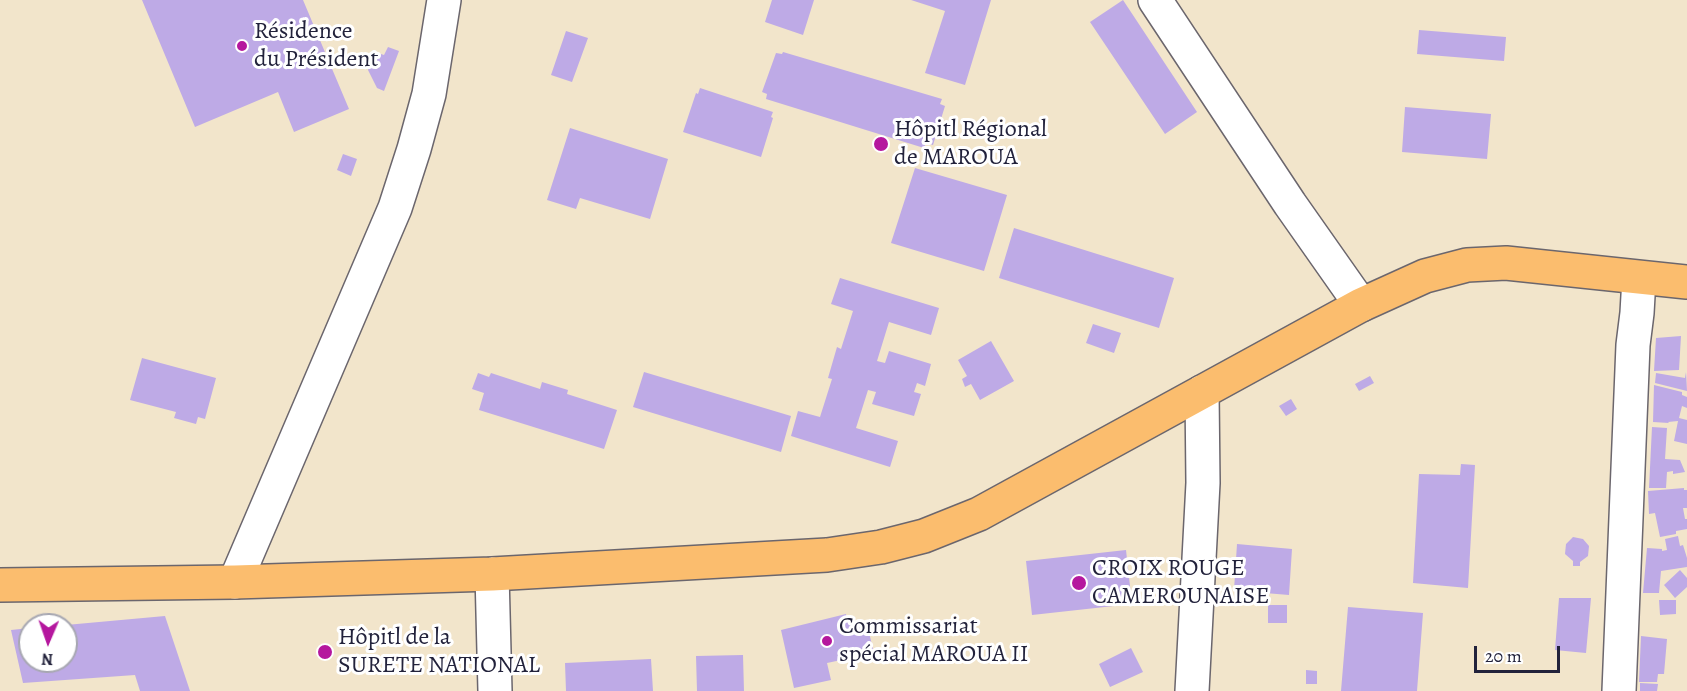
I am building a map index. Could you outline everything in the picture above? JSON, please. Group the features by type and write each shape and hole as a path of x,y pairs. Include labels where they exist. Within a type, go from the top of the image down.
{"main road":[{"path":"0,585 235,582 492,574 827,555 881,548 924,536 979,514 1360,305 1425,276 1467,265 1506,263 1687,282"}],"street":[{"path":"235,582 395,208 429,94 444,0"},
{"path":"1155,0 1360,305"},
{"path":"1619,691 1632,345 1639,278"},
{"path":"1192,691 1203,483 1202,392"},
{"path":"492,574 495,691"}],"building":[{"name":"Résidence du Président","path":"142,0 303,0 349,109 294,132 278,92 195,127"},
{"path":"772,0 814,0 803,35 765,22"},
{"path":"911,0 991,0 965,85 925,73 945,11"},
{"path":"1123,0 1197,112 1165,134 1090,22"},
{"path":"1419,30 1506,37 1504,61 1417,54"},
{"path":"566,31 588,38 572,82 551,75"},
{"path":"388,47 399,51 384,91 377,88 368,70 375,52 384,55"},
{"path":"783,52 942,99 940,104 945,106 933,145 926,143 924,148 766,99 767,94 762,92 776,53 782,54"},
{"path":"700,88 773,112 761,157 683,132 696,93 698,94"},
{"path":"1405,107 1491,114 1487,159 1402,152"},
{"path":"570,128 668,159 650,219 580,198 576,209 547,200"},
{"path":"343,154 357,159 351,176 337,170"},
{"path":"915,168 1007,195 984,271 891,243"},
{"path":"1014,228 1174,278 1159,328 999,278"},
{"path":"840,278 939,308 931,335 889,322 877,361 885,363 889,351 931,364 925,386 917,383 914,392 921,394 914,416 872,404 876,392 868,390 856,428 898,441 890,467 791,436 798,411 820,417 832,379 828,378 837,347 841,349 853,311 831,304"},
{"path":"1093,324 1121,333 1114,353 1086,343"},
{"path":"1681,336 1679,370 1654,371 1656,338"},
{"path":"991,341 1014,381 980,400 971,384 965,387 962,379 967,376 958,360"},
{"path":"142,358 216,378 205,419 198,417 196,424 174,418 176,412 130,400"},
{"path":"644,372 791,416 781,452 633,407"},
{"path":"1686,372 1687,391 1655,383 1656,373 1685,378"},
{"path":"478,373 489,377 491,373 540,389 542,382 568,390 567,394 617,410 604,449 479,410 484,393 472,389"},
{"path":"1370,376 1374,383 1359,391 1355,384"},
{"path":"1654,385 1682,392 1682,395 1687,397 1687,408 1682,406 1679,418 1687,420 1687,444 1674,441 1678,421 1653,422"},
{"path":"1291,399 1297,409 1286,416 1279,406"},
{"path":"1652,427 1667,428 1665,459 1680,460 1685,472 1673,474 1673,471 1667,472 1666,488 1649,488"},
{"path":"1461,464 1475,465 1468,588 1413,583 1419,474 1460,475"},
{"path":"1684,488 1687,490 1687,508 1683,508 1685,519 1687,519 1687,529 1660,537 1655,513 1649,514 1648,491"},
{"path":"1678,536 1680,546 1683,545 1687,558 1687,567 1661,571 1659,593 1643,593 1647,548 1667,550 1665,539"},
{"path":"1573,537 1583,539 1589,546 1588,556 1580,562 1580,566 1573,566 1573,561 1565,554 1566,544"},
{"path":"1237,544 1292,549 1289,595 1265,593 1264,586 1258,585 1258,588 1244,587 1244,591 1234,590"},
{"name":"CROIX ROUGE CAMEROUNAISE","path":"1126,550 1132,604 1032,615 1026,561"},
{"path":"1680,570 1687,578 1687,587 1675,598 1664,585"},
{"path":"1559,598 1591,598 1586,653 1555,650"},
{"path":"1659,600 1676,600 1676,614 1660,615"},
{"path":"1268,605 1287,605 1287,623 1268,623"},
{"path":"1348,607 1423,613 1417,691 1341,691"},
{"name":"Commissariat spécial MAROUA II","path":"846,614 848,624 866,620 874,653 827,663 831,680 794,688 781,630"},
{"path":"165,616 190,691 140,691 135,675 23,683 21,673 78,673 78,624"},
{"path":"18,629 18,661 11,630"},
{"path":"1641,636 1667,639 1664,674 1658,674 1657,682 1639,682"},
{"path":"1131,648 1143,672 1110,687 1099,664"},
{"path":"743,655 744,691 697,691 696,656"},
{"path":"651,659 653,691 566,691 565,663"},
{"path":"1306,670 1317,671 1317,684 1306,684"},
{"path":"1640,683 1658,684 1657,691 1640,691"}],"place":[{"name":"Résidence du Président","path":"242,46"},
{"name":"Hôpitl Régional de MAROUA","path":"881,144"},
{"name":"CROIX ROUGE CAMEROUNAISE","path":"1079,583"},
{"name":"Commissariat spécial MAROUA II","path":"827,641"},
{"name":"Hôpitl de la SURETE NATIONAL","path":"325,652"}]}
